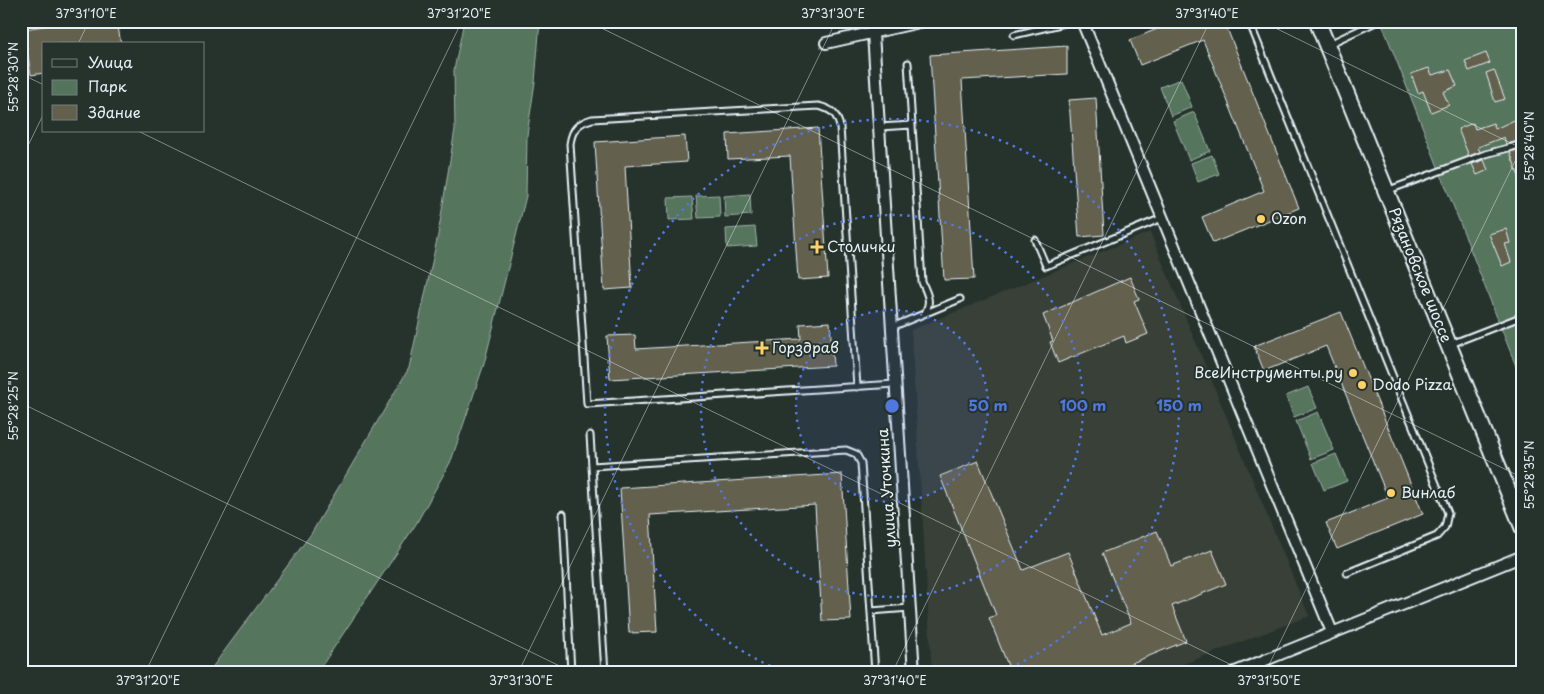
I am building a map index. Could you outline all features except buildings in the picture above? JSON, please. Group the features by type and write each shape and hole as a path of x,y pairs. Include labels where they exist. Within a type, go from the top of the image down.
{"main road":[{"name":"Рязановское шоссе","path":"1317,21 1449,345 1516,491 1523,528"}],"street":[{"path":"826,43 924,21"},
{"path":"1082,21 1332,632"},
{"name":"улица Уточкина","path":"873,33 914,673"},
{"path":"1233,673 1523,556"}],"lane":[{"path":"1014,35 1073,21"},
{"path":"1249,21 1448,513 1445,527 1437,536 1347,572"},
{"path":"1327,45 1361,24 1378,21"},
{"path":"908,63 922,282 929,298 929,305 925,313"},
{"path":"857,387 840,128 838,118 833,111 818,106 592,119 578,125 571,136 570,144 586,404 857,387 895,384"},
{"path":"879,127 912,125"},
{"path":"1386,191 1486,154 1523,144"},
{"path":"1035,240 1046,266 1162,218"},
{"path":"892,327 960,299"},
{"path":"1449,345 1523,316"},
{"path":"590,435 605,673"},
{"path":"592,466 853,452 862,463 875,673"},
{"path":"563,514 571,673"},
{"path":"871,611 910,608"}],"shaded area":[{"path":"1150,232 1309,616 1160,673 932,673 911,330"}],"green space":[{"path":"464,21 540,21 535,82 527,135 526,196 484,364 451,461 416,524 317,673 208,673 311,534 409,368 438,235 455,129 454,70"},
{"path":"1381,21 1523,21 1523,384"},
{"path":"1181,79 1192,107 1171,116 1160,87"},
{"path":"1194,112 1210,151 1189,160 1173,121"},
{"path":"1212,155 1219,174 1198,182 1191,163"},
{"path":"750,194 751,215 725,217 724,196"},
{"path":"719,195 720,217 698,218 696,196"},
{"path":"692,197 694,219 669,220 668,198"},
{"path":"755,227 757,246 727,248 726,229"},
{"path":"1308,387 1317,408 1294,417 1286,396"},
{"path":"1318,412 1334,450 1311,459 1296,421"},
{"path":"1336,454 1347,481 1324,490 1313,463"}],"place":[{"name":"Ozon","path":"1261,219"},
{"name":"Столички","path":"817,247"},
{"name":"Горздрав","path":"762,348"},
{"name":"ВсеИнструменты.ру","path":"1353,373"},
{"name":"Dodo Pizza","path":"1362,385"},
{"name":"Винлаб","path":"1391,493"}]}
